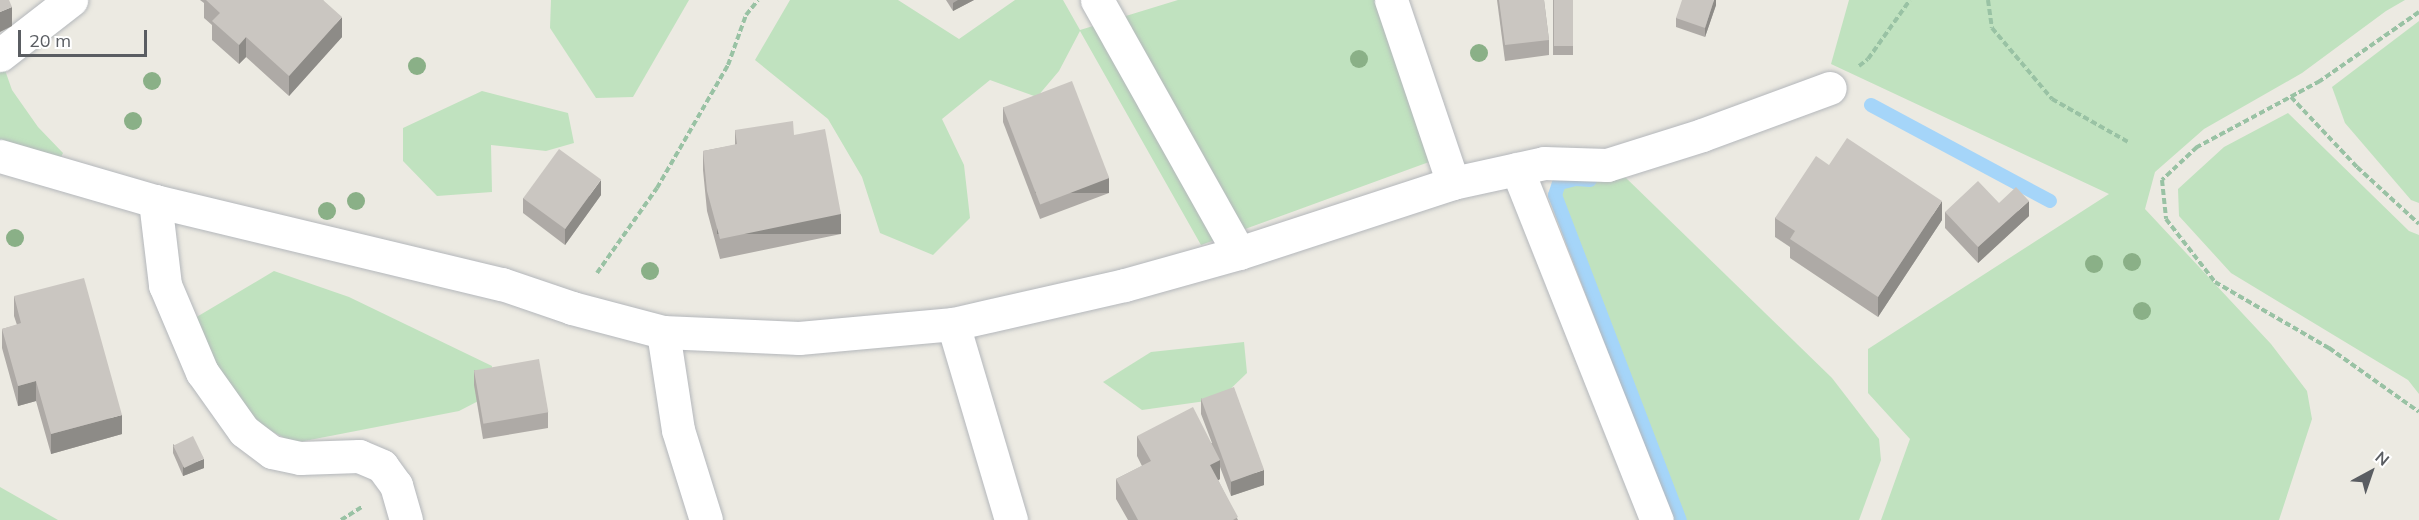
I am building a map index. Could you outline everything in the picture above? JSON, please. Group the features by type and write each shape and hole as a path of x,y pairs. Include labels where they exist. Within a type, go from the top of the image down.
{"street":[{"path":"0,56 71,0"},
{"path":"1096,0 1239,253"},
{"path":"1391,0 1453,183"},
{"path":"0,156 155,201 502,284 572,308 663,332 799,338 953,324 1125,285 1239,253 1453,183 1544,163 1607,165 1702,135 1830,88"},
{"path":"1517,169 1657,520"},
{"path":"155,201 165,285 202,372 244,431 272,452 300,458 359,456 382,466 396,485 406,520"},
{"path":"953,324 1011,520"},
{"path":"663,332 678,430 706,520"}],"path":[{"path":"572,308 657,188 728,65 746,15 758,0"},
{"path":"1830,88 1868,59 1910,0"},
{"path":"1988,0 1992,28 2052,99 2128,141"},
{"path":"2419,12 2320,81 2197,147 2162,180 2166,219 2215,282 2329,348 2419,412"},
{"path":"2291,97 2357,167 2419,224"}],"green space":[{"path":"551,0 689,0 633,97 596,98 550,28"},
{"path":"790,0 898,0 959,39 1015,0 1063,0 1080,30 1178,0 1375,0 1429,162 1201,245 1080,31 1059,71 1037,97 990,80 942,119 964,165 970,218 933,255 880,233 862,177 828,119 755,60"},
{"path":"1849,0 2405,0 2386,11 2302,73 2204,129 2155,172 2145,209 2271,344 2307,391 2312,419 2279,520 1881,520 1910,439 1868,393 1868,349 2109,194 1831,64"},
{"path":"2419,21 2419,203 2411,200 2345,123 2332,87"},
{"path":"0,56 12,90 38,127 63,153 54,171 0,151"},
{"path":"482,91 568,113 574,143 546,151 491,145 492,192 437,196 403,161 403,128"},
{"path":"2288,113 2409,231 2419,235 2419,394 2408,380 2231,273 2179,216 2178,189 2224,147"},
{"path":"1624,176 1832,378 1879,439 1881,460 1859,520 1681,520 1555,195 1559,183 1576,179"},
{"path":"274,271 349,297 492,366 490,395 459,411 294,443 195,391 178,328"},
{"path":"1244,342 1247,373 1220,399 1142,410 1103,382 1151,352"},
{"path":"0,487 58,520 0,520"}],"building":[{"path":"0,0 9,0 12,7 0,12"},
{"path":"206,0 323,0 342,17 289,76 246,37 239,45 212,21 220,13"},
{"path":"1499,0 1544,0 1549,40 1505,45"},
{"path":"1554,0 1573,0 1573,46 1554,46"},
{"path":"1682,0 1714,0 1705,28 1676,18"},
{"path":"1072,81 1109,178 1040,205 1003,108"},
{"path":"793,121 794,135 825,129 841,214 720,239 707,191 703,151 737,144 735,130"},
{"path":"1847,138 1942,201 1878,297 1790,239 1795,231 1775,218 1816,156 1829,165"},
{"path":"559,149 601,180 565,229 523,198"},
{"path":"1978,181 1999,203 2016,187 2029,201 1978,247 1945,212"},
{"path":"84,278 122,415 51,434 36,381 18,386 2,329 21,323 14,296"},
{"path":"539,359 548,412 483,424 474,370"},
{"path":"1234,387 1264,470 1231,482 1201,399"},
{"path":"1193,407 1220,460 1210,465 1238,517 1233,520 1138,520 1116,479 1151,461 1137,436"},
{"path":"193,436 204,458 184,468 173,446"}],"waterway":[{"path":"1871,105 2050,201"},
{"path":"1590,180 1576,179 1559,183 1555,195 1680,520"}]}
